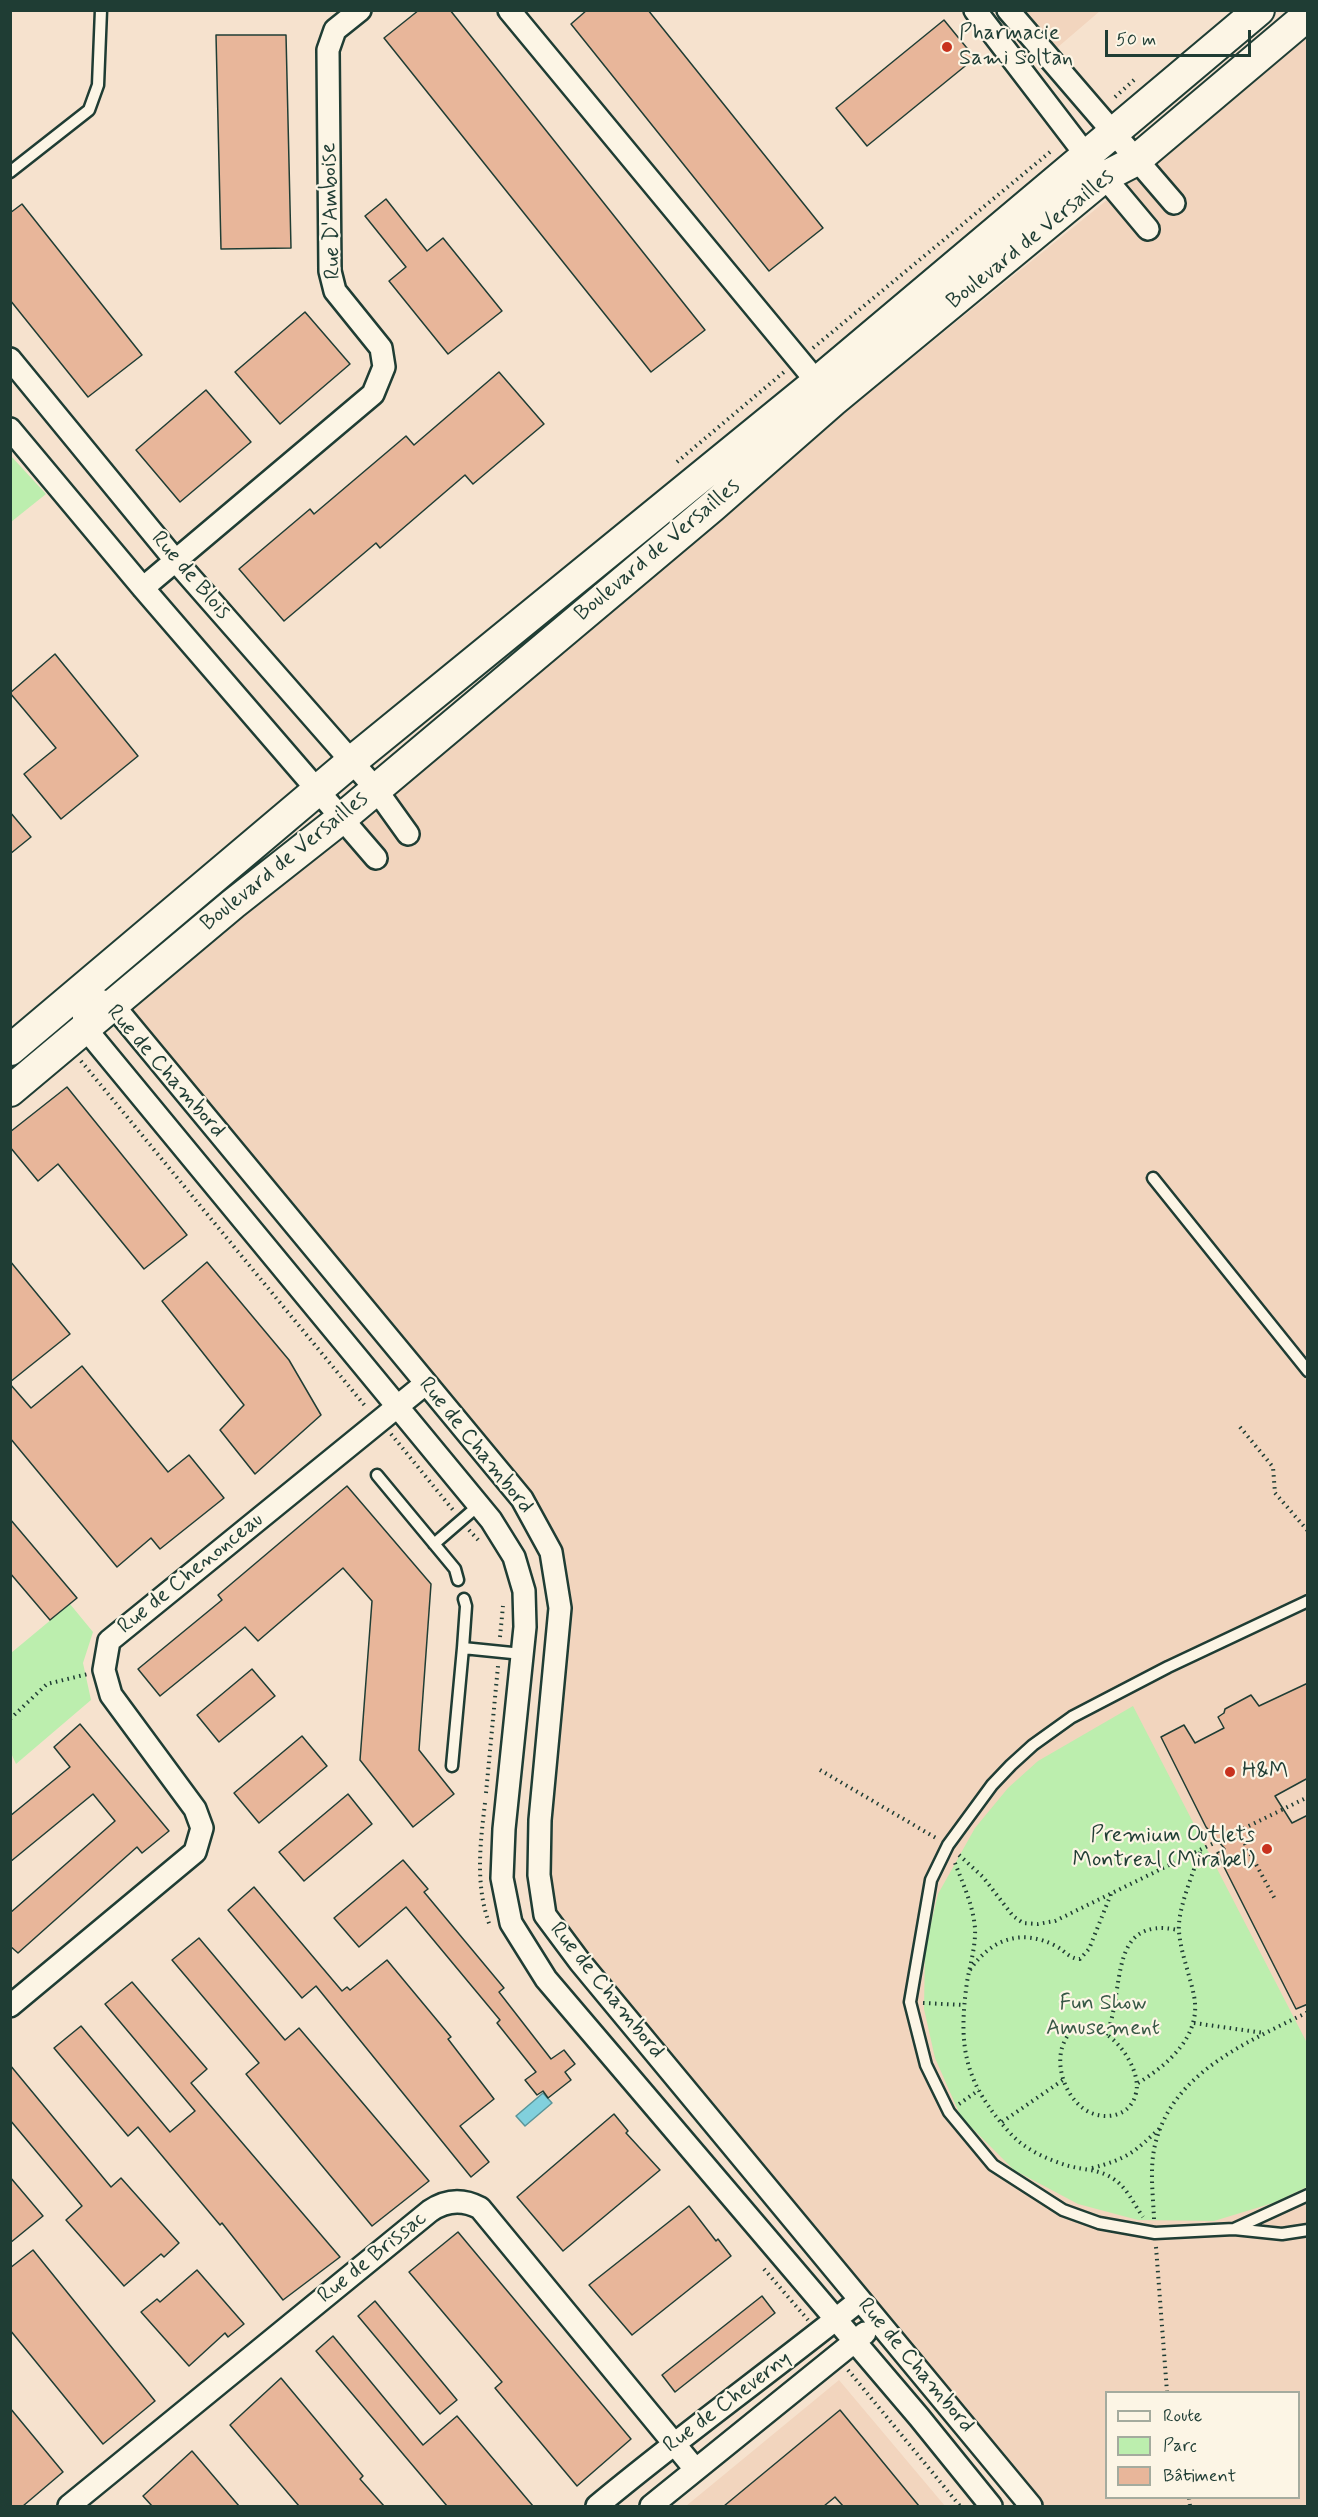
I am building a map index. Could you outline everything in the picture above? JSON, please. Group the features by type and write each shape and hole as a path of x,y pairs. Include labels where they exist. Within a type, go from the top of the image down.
{"street":[{"name":"Rue D'Amboise","path":"143,588 373,394 384,367 381,348 335,291 330,271 328,51 335,30 360,10"},
{"path":"509,10 817,382"},
{"path":"975,10 1095,166 1148,229"},
{"path":"1008,10 1113,132 1135,161 1174,203"},
{"name":"Boulevard de Versailles","path":"10,1090 342,818 712,507 1095,166 1113,132 1259,10"},
{"name":"Boulevard de Versailles","path":"10,1050 351,762 817,382 1095,166 1135,161 1308,15"},
{"name":"Rue de Blois","path":"10,359 175,560 375,788 408,834"},
{"name":"Rue de Blois","path":"10,429 143,588 376,858"},
{"name":"Rue de Chambord","path":"992,2506 855,2341 546,1978 511,1923 502,1878 504,1830 525,1618 524,1591 514,1557 479,1505 85,1028 80,992 113,1005 522,1499 551,1552 560,1608 540,1820 539,1875 545,1915 1031,2506"},
{"name":"Rue de Chenonceau","path":"10,2006 195,1852 202,1828 195,1809 111,1695 104,1670 109,1641 395,1406 425,1384"},
{"name":"Rue de Brissac","path":"69,2506 430,2211 454,2202 472,2204 480,2208 695,2469"},
{"name":"Rue de Cheverny","path":"597,2506 673,2442 860,2300"},
{"name":"Rue de Cheverny","path":"651,2506 878,2322"}],"lane":[{"path":"10,172 89,110 98,85 101,10"},
{"path":"1153,1178 1308,1371"},
{"path":"377,1475 455,1569 458,1580"},
{"path":"434,1544 479,1505"},
{"path":"452,1766 463,1648 466,1606 464,1599"},
{"path":"1308,1600 1168,1667 1072,1717 1033,1745 992,1785 948,1845 931,1880 910,2002 926,2065 948,2112 993,2165 1063,2210 1099,2223 1155,2233 1234,2229 1282,2234 1308,2230"},
{"path":"463,1648 522,1654"},
{"path":"1234,2229 1308,2195"}],"path":[{"path":"812,350 1042,158"},
{"path":"80,1060 368,1408"},
{"path":"1240,1427 1273,1467 1275,1493 1308,1531"},
{"path":"10,1719 47,1684 104,1670"},
{"path":"820,1770 948,1845 983,1877 1013,1916 1023,1923 1055,1921 1239,1833 1308,1797"},
{"path":"1239,1833 1276,1901"},
{"path":"948,1845 973,1908 975,1931 961,2025 963,2048 969,2070 979,2090 1011,2134 1033,2151 1069,2166 1091,2168 1120,2161 1138,2150 1162,2126"},
{"path":"1138,2083 1170,2060 1188,2037 1194,2023 1195,1999 1178,1930 1200,1852"},
{"path":"969,1970 982,1952 996,1943 1020,1937 1041,1938 1074,1959 1080,1959 1089,1949 1112,1892"},
{"path":"1106,2035 1115,2006 1124,1954 1132,1938 1148,1928 1162,1927 1178,1930"},
{"path":"910,2002 964,2005"},
{"path":"1167,2391 1152,2167 1156,2142 1168,2111 1194,2078 1226,2055 1308,2012"},
{"path":"1194,2023 1265,2033"},
{"path":"1074,2029 1089,2029 1106,2035 1130,2062 1138,2083 1136,2096 1128,2108 1118,2116 1101,2115 1084,2109 1070,2094 1063,2080 1060,2060 1062,2045 1074,2029"},
{"path":"1002,2122 1063,2080"},
{"path":"948,2112 979,2090"},
{"path":"1091,2168 1112,2178 1125,2188 1155,2233"},
{"path":"848,2371 960,2506"}],"shaded area":[{"path":"995,11 1100,11 1037,65"},
{"path":"1307,38 1307,2506 1043,2506 890,2317 878,2322 545,1915 558,1586 522,1499 113,1005"},
{"path":"839,2380 945,2506 686,2506"}],"green space":[{"path":"11,456 46,494 11,522"},
{"path":"70,1604 93,1632 83,1663 91,1700 16,1764 11,1753 11,1653"},
{"name":"Fun Show Amusement","path":"1133,1706 1307,2043 1307,2187 1273,2203 1214,2221 1138,2220 1078,2204 1014,2170 961,2117 935,2058 924,2009 925,1949 938,1894 975,1828 1008,1788 1038,1761"}],"water":[{"path":"543,2093 552,2103 525,2126 516,2116"}],"building":[{"path":"419,10 450,10 705,330 651,372 384,38"},
{"path":"587,10 648,10 823,228 769,271 571,24"},
{"path":"944,20 975,58 867,146 836,108"},
{"path":"216,35 286,35 291,248 221,249"},
{"path":"386,199 427,251 443,238 502,311 448,354 389,281 406,267 365,216"},
{"path":"22,204 142,355 88,397 10,300 10,213"},
{"path":"305,312 350,364 280,424 235,372"},
{"path":"499,372 544,424 473,484 465,475 380,548 376,543 284,621 239,569 310,509 314,514 406,436 414,445"},
{"path":"206,390 251,442 180,502 136,450"},
{"path":"55,654 138,756 61,819 24,774 56,748 10,693"},
{"path":"10,812 31,837 10,854"},
{"path":"67,1087 187,1235 144,1269 58,1164 38,1181 10,1147 10,1132"},
{"path":"10,1261 70,1334 10,1382"},
{"path":"207,1262 289,1360 321,1415 255,1474 220,1430 244,1405 162,1301"},
{"path":"82,1366 168,1472 189,1455 224,1498 160,1549 151,1538 117,1567 10,1438 10,1384 31,1408"},
{"path":"347,1486 431,1584 419,1750 454,1794 413,1827 360,1760 372,1601 343,1568 258,1641 245,1627 160,1696 138,1669 222,1600 218,1595"},
{"path":"10,1519 77,1598 50,1620 10,1573"},
{"path":"252,1669 275,1696 219,1742 197,1715"},
{"name":"Premium Outlets Montreal (Mirabel)","path":"1308,1683 1308,1778 1275,1796 1292,1823 1308,1815 1308,2004 1296,2009 1217,1853 1225,1849 1206,1827 1161,1737 1184,1725 1195,1743 1224,1728 1218,1717 1224,1713 1225,1709 1251,1695 1259,1706"},
{"path":"80,1724 169,1831 142,1853 137,1847 18,1953 10,1946 10,1913 115,1821 93,1794 10,1862 10,1816 70,1767 54,1747"},
{"path":"302,1736 327,1766 259,1823 234,1793"},
{"path":"348,1794 372,1824 304,1881 279,1852"},
{"path":"403,1860 428,1889 424,1892 504,1988 499,1992 551,2059 564,2050 575,2064 565,2072 571,2080 548,2098 543,2091 537,2095 525,2080 536,2072 497,2023 500,2020 406,1907 359,1947 334,1918"},
{"path":"254,1887 342,1991 347,1987 350,1990 387,1960 451,2037 448,2039 494,2099 460,2126 489,2162 471,2177 316,1986 302,1998 228,1910"},
{"path":"199,1938 285,2040 299,2028 429,2181 372,2226 246,2074 259,2063 172,1960"},
{"path":"132,1982 207,2069 191,2083 340,2257 283,2300 222,2223 220,2225 138,2127 128,2136 54,2048 81,2026 170,2132 195,2111 105,2004"},
{"path":"10,2065 111,2187 121,2178 179,2243 164,2257 161,2254 124,2286 66,2220 82,2206 10,2120"},
{"path":"614,2114 628,2131 626,2133 660,2170 563,2251 517,2197"},
{"path":"10,2177 43,2216 10,2243"},
{"path":"689,2206 716,2241 718,2239 731,2256 632,2335 589,2285"},
{"path":"458,2232 631,2439 577,2486 495,2388 502,2382 409,2272"},
{"path":"33,2250 155,2401 103,2444 10,2330 10,2268"},
{"path":"197,2270 244,2324 228,2337 225,2333 189,2366 141,2312 157,2299 160,2302"},
{"path":"762,2296 775,2313 675,2392 662,2375"},
{"path":"375,2301 457,2400 440,2414 358,2316"},
{"path":"333,2336 423,2445 457,2416 533,2506 447,2506 316,2351"},
{"path":"281,2378 363,2476 360,2479 384,2506 299,2506 230,2425"},
{"path":"10,2408 63,2472 23,2506 10,2506"},
{"path":"840,2410 919,2506 843,2506 835,2497 824,2506 724,2506"},
{"path":"192,2451 239,2506 152,2506 143,2496"}],"place":[{"name":"Pharmacie Sami Soltan","path":"947,47"},
{"name":"H&M","path":"1230,1772"},
{"name":"Premium Outlets Montreal (Mirabel)","path":"1267,1849"}]}
